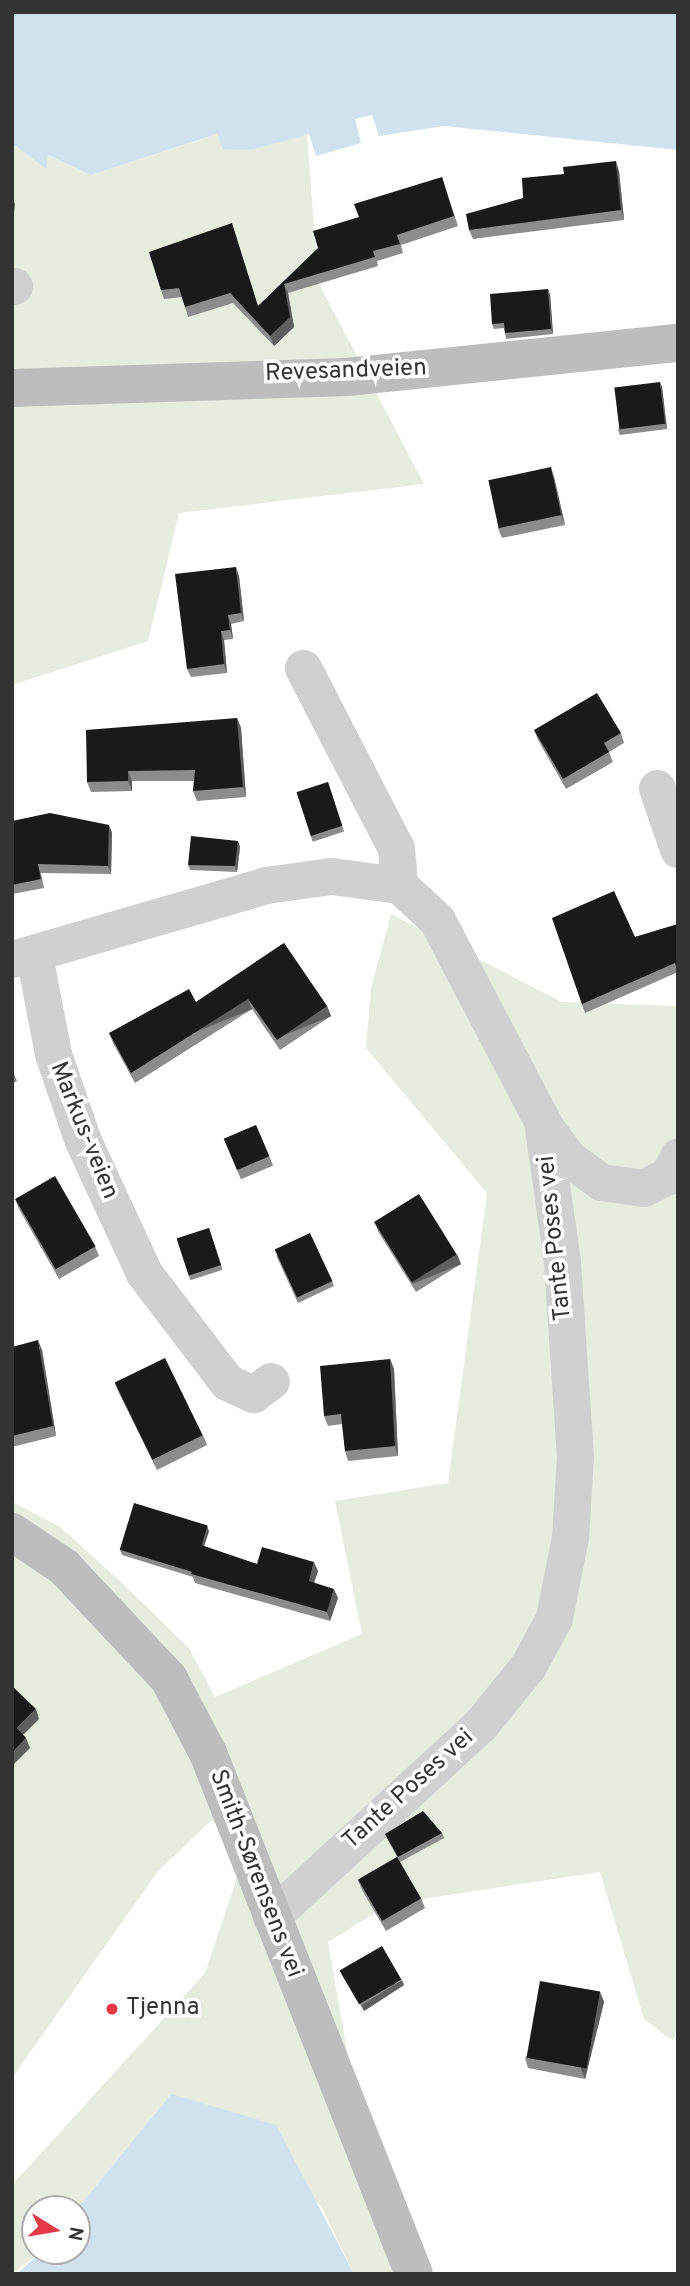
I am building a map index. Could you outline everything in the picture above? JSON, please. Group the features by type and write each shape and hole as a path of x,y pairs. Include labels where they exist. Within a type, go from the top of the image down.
{"main road":[{"name":"Revesandveien","path":"12,388 346,377 678,343"},
{"name":"Smith-Sørensens vei","path":"12,1532 64,1567 169,1679 208,1753 414,2274"}],"street":[{"path":"23,957 266,885 331,876 399,885 397,848 303,668"},
{"path":"657,788 678,849"},
{"name":"Tante Poses vei","path":"271,1917 480,1726 528,1666 554,1618 570,1537 575,1456 562,1262 542,1121 438,920 399,885"},
{"name":"Markus-veien","path":"23,957 83,1141 160,1297 227,1382 253,1394 271,1381"},
{"path":"542,1121 568,1158 601,1182 643,1188 668,1176 678,1156"}],"shaded area":[{"path":"218,134 251,150 307,134 318,282 424,484 179,513 148,641 12,685 12,143 45,168 48,155 91,175"},
{"path":"391,914 562,1002 678,1006 678,2026 673,2041 644,2019 600,1872 390,1904 328,1942 365,2153 406,2274 354,2274 321,2206 171,2094 88,2195 21,2195 21,2265 24,2265 12,2274 12,2185 205,1973 245,1854 212,1820 158,1871 12,2078 12,1502 59,1526 120,1581 189,1648 215,1697 362,1634 335,1501 448,1483 487,1193 366,1048 371,988"}],"water":[{"path":"12,12 678,12 678,150 444,126 379,136 372,115 355,119 361,143 316,156 309,134 251,150 223,149 217,134 91,175 48,155 46,169 12,143"},
{"name":"Tjenna","path":"171,2094 276,2125 354,2274 17,2274 27,2265 91,2265 91,2195 88,2195"}],"building":[{"path":"616,161 621,210 469,230 466,214 523,198 522,178 564,174 563,167"},
{"path":"442,177 454,216 397,235 400,244 373,251 375,257 284,284 290,317 270,336 230,293 185,307 179,288 161,290 149,252 232,223 258,306 318,248 313,231 359,217 354,204"},
{"path":"548,289 551,329 505,333 504,323 492,324 490,294"},
{"path":"660,382 665,424 619,429 614,388"},
{"path":"551,467 561,515 499,528 488,480"},
{"path":"236,567 241,613 228,615 230,630 221,631 224,664 187,669 175,574"},
{"path":"597,693 621,733 604,743 609,752 563,779 534,730"},
{"path":"237,718 243,787 193,791 195,770 128,771 128,781 87,782 86,730"},
{"path":"328,782 342,826 311,836 297,792"},
{"path":"50,813 109,825 108,866 38,864 41,879 12,885 12,821"},
{"path":"191,836 238,841 235,866 188,865"},
{"path":"614,891 635,937 678,924 678,972 675,963 582,1004 552,918"},
{"path":"284,943 327,1006 277,1040 248,999 131,1073 109,1033 189,989 196,1002"},
{"path":"256,1125 269,1156 237,1170 224,1139"},
{"path":"55,1176 95,1246 56,1269 15,1199"},
{"path":"419,1194 457,1254 412,1282 374,1222"},
{"path":"209,1228 221,1265 189,1276 177,1239"},
{"path":"310,1233 332,1281 297,1298 275,1249"},
{"path":"38,1340 53,1426 12,1436 12,1347"},
{"path":"165,1358 203,1435 152,1460 115,1383"},
{"path":"390,1359 395,1446 345,1451 341,1414 324,1416 320,1366"},
{"path":"134,1503 208,1526 193,1572 120,1550"},
{"path":"201,1545 257,1564 262,1547 314,1562 309,1581 334,1589 327,1612 191,1574"},
{"path":"12,1686 36,1709 17,1728 26,1738 12,1753"},
{"path":"423,1811 442,1833 398,1857 385,1834"},
{"path":"397,1857 421,1899 382,1921 358,1880"},
{"path":"382,1946 402,1980 359,2004 340,1970"},
{"path":"540,1981 600,1992 587,2068 526,2058"}],"place":[{"name":"Tjenna","path":"112,2009"}]}
